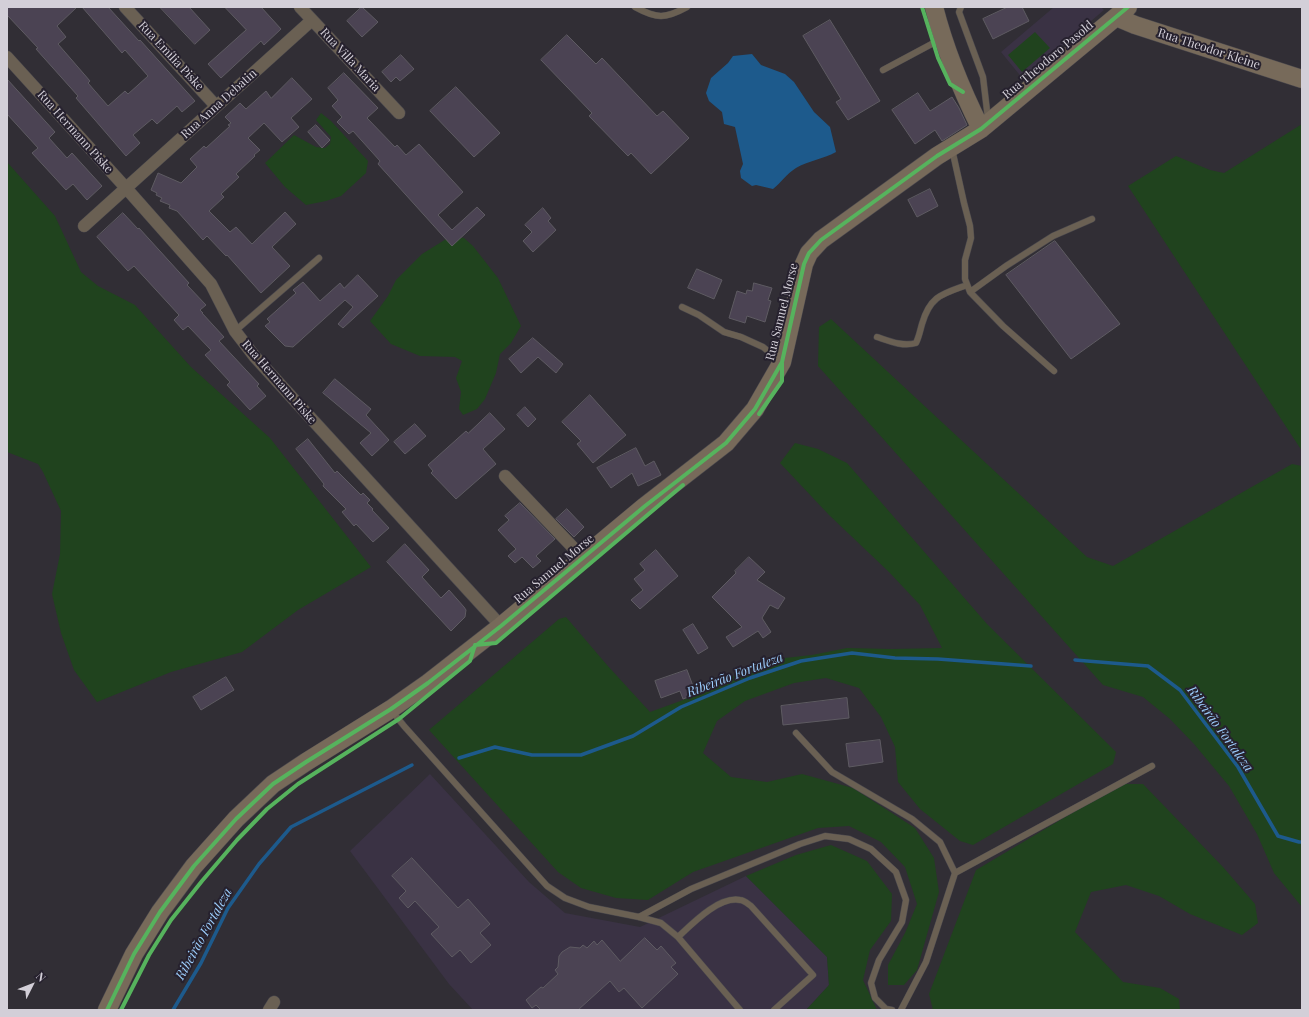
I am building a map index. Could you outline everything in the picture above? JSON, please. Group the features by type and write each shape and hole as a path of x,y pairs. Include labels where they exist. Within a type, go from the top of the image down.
{"street":[{"name":"Rua Emília Piske","path":"126,7 216,106"},
{"name":"Rua Villa Maria","path":"300,7 399,113"},
{"path":"934,7 942,38 963,92 984,126"},
{"name":"Rua Theodoro Pasold","path":"984,126 1122,12"},
{"name":"Rua Theodor Kleine","path":"1122,12 1135,25 1302,80"},
{"name":"Rua Anna Debatin","path":"84,226 312,20"},
{"name":"Rua Hermann Piske","path":"7,57 211,284 235,331 255,357 501,626"},
{"name":"Rua Samuel Morse","path":"107,1010 134,954 160,912 194,866 236,820 273,784 391,710 428,683 501,626 645,506 726,442 755,409 782,362 804,264 808,253 821,240 898,184 984,126"},
{"path":"505,476 583,558"}],"lane":[{"path":"635,7 649,15 664,17 687,7"},
{"path":"961,7 959,12 983,77 984,126"},
{"path":"883,70 942,38"},
{"path":"952,147 970,226 971,238 965,260 965,279 970,292 1003,326 1054,371"},
{"path":"970,292 1006,266 1053,236 1092,219"},
{"path":"235,331 319,258"},
{"path":"877,337 910,345 916,343 927,308 933,301 945,293 967,285"},
{"path":"682,306 699,315 724,332 741,336 763,347 782,362"},
{"path":"391,710 546,886 565,898 589,907 661,923 678,936 740,1010"},
{"path":"796,733 832,772 912,819 940,842 954,873 926,962 901,1010"},
{"path":"954,873 1152,766"},
{"path":"639,917 691,889 800,844 825,836 849,839 871,849 896,872 906,900 902,922 879,960 871,983 875,998 886,1009 892,1010"},
{"path":"678,936 708,911 727,900 741,900 751,906 813,975 774,1010"}],"shaded area":[{"path":"1054,7 1101,7 1104,10 1023,79 1001,52"},
{"path":"430,774 529,882 565,913 640,927 746,876 827,957 829,985 806,1010 473,1010 449,984 350,851"}],"green space":[{"path":"1035,32 1050,48 1022,72 1008,55"},
{"path":"321,113 331,121 368,161 366,173 341,196 306,205 285,187 265,163 294,135 316,147 325,148 330,144 331,137 316,120"},
{"path":"1302,124 1302,451 1128,186 1176,156 1210,170 1224,173"},
{"path":"7,162 55,216 81,272 98,286 135,305 191,367 270,438 371,567 298,610 242,652 171,672 97,702 74,670 61,633 52,594 60,554 61,511 38,464 7,452"},
{"path":"451,236 464,238 473,246 498,278 521,326 511,343 500,354 496,373 485,399 477,409 463,415 459,409 461,392 456,378 462,361 455,357 420,356 391,344 370,321 388,296 396,280 422,254"},
{"path":"831,319 1087,557 1113,566 1292,464 1302,466 1302,907 1274,873 1257,834 1229,786 1194,744 1170,719 1143,697 1103,685 818,366 819,327"},
{"path":"795,443 818,449 847,463 987,624 1116,752 1113,764 973,845 960,841 920,809 898,782 895,747 881,717 859,688 826,678 794,683 745,701 717,721 703,753 731,777 767,782 802,774 853,788 915,828 934,858 939,892 917,970 904,985 888,985 888,965 905,933 917,904 905,867 881,842 849,826 818,828 693,872 648,900 616,898 581,888 558,872 429,730 559,619 566,617 650,712 686,699 767,660 812,655 847,648 942,648 920,605 889,572 829,515 780,463"},
{"path":"1121,784 1143,784 1223,867 1255,904 1258,923 1242,935 1190,914 1159,896 1126,885 1091,892 1075,932 1123,982 1160,988 1179,999 1180,1010 933,1010 929,994 976,870"},
{"path":"831,845 867,861 892,894 891,921 870,950 863,980 877,1010 806,1010 829,985 827,957 746,876 796,855"}],"water":[{"path":"752,54 761,65 785,74 794,82 814,112 830,127 836,152 796,168 773,189 756,185 752,186 741,178 740,171 743,164 735,127 724,124 722,112 709,101 706,93 711,78 728,63 733,56"}],"building":[{"path":"7,7 77,7 57,26 66,37 58,44 90,81 88,83 108,106 125,91 128,94 148,76 125,50 122,53 82,7 108,7 195,101 182,112 177,106 157,124 152,119 133,135 140,143 126,156 76,98 78,96 36,49 38,48 7,15"},
{"path":"160,7 189,7 210,30 195,44"},
{"path":"225,7 261,7 281,29 264,45 261,41 221,78 208,64 246,30"},
{"path":"362,7 378,22 362,37 347,21"},
{"path":"1008,7 1022,7 1029,21 993,39 983,19"},
{"path":"830,20 880,101 848,120 836,102 841,99 803,36"},
{"path":"567,35 596,64 602,58 657,116 663,111 689,138 651,174 631,153 628,156 589,116 592,113 541,60"},
{"path":"401,55 414,69 400,81 396,77 391,82 382,72"},
{"path":"344,73 378,108 367,118 395,147 397,145 406,155 419,144 463,192 438,215 452,230 477,207 485,215 452,246 378,164 380,161 353,131 349,134 337,122 342,117 332,106 338,100 328,88"},
{"path":"292,78 312,99 291,118 299,127 282,142 264,123 248,138 260,150 236,174 239,177 221,194 224,197 209,211 230,232 236,227 252,244 285,212 296,224 272,247 290,266 261,293 227,255 226,256 207,236 203,240 177,211 169,208 170,205 160,201 162,198 151,190 158,173 181,183 197,167 190,159 204,146 206,148 230,126 228,125 231,123 225,117 240,103 246,109 266,91 271,98"},
{"path":"7,79 55,132 49,138 67,158 72,153 102,186 87,200 73,184 66,190 32,153 38,148 7,114"},
{"path":"456,87 500,133 474,157 430,111"},
{"path":"918,93 930,111 952,97 967,125 942,141 935,130 915,144 892,110"},
{"path":"316,125 330,140 322,148 308,132"},
{"path":"930,189 938,206 917,217 908,200"},
{"path":"543,208 551,218 548,221 556,230 533,252 523,241 532,232 525,225"},
{"path":"123,213 138,229 139,228 189,283 187,285 206,305 200,310 224,337 219,341 259,384 257,386 266,396 250,410 227,385 230,382 205,355 211,350 188,326 183,330 174,320 179,315 134,266 128,271 97,237"},
{"path":"1055,241 1120,324 1071,359 1006,275"},
{"path":"697,269 722,280 714,299 688,288"},
{"path":"358,275 378,296 343,328 338,324 353,307 345,300 293,347 285,346 265,326 270,322 267,319 296,293 293,290 303,282 320,301 340,283 344,288"},
{"path":"754,283 772,288 768,300 771,301 765,322 747,316 745,323 729,318 737,291 746,294 747,290 752,291"},
{"path":"533,338 563,364 556,373 538,357 521,373 509,359"},
{"path":"335,379 371,409 366,415 389,440 372,456 360,443 371,433 323,393"},
{"path":"590,395 626,435 593,463 577,444 581,441 562,422"},
{"path":"525,407 536,419 528,427 517,415"},
{"path":"490,413 505,429 483,449 496,464 456,499 431,473 433,471 428,465 466,431 468,433"},
{"path":"415,424 426,436 405,454 394,442"},
{"path":"308,439 335,473 337,471 361,495 363,493 370,500 367,503 389,528 373,542 356,524 354,526 342,512 346,509 323,486 324,484 296,449"},
{"path":"636,448 645,466 654,461 661,475 638,486 632,473 611,488 597,468"},
{"path":"520,503 555,539 536,556 541,561 533,568 522,557 515,563 508,556 516,549 498,530 509,520 505,516"},
{"path":"567,509 584,527 574,537 556,519"},
{"path":"405,544 429,570 422,577 441,598 449,590 466,610 465,617 451,631 387,562"},
{"path":"656,550 678,576 640,609 631,600 643,590 634,579 645,570 640,564"},
{"path":"749,557 765,572 757,580 785,598 778,609 770,605 762,618 771,632 763,638 758,631 733,647 726,637 742,627 712,597 736,573 735,571"},
{"path":"693,624 708,648 698,654 683,630"},
{"path":"687,670 696,694 683,699 680,691 661,698 655,681"},
{"path":"226,677 234,690 201,710 193,697"},
{"path":"847,698 849,718 783,725 781,706"},
{"path":"880,740 883,762 849,767 846,744"},
{"path":"412,858 458,908 468,899 490,924 480,933 491,945 471,963 460,950 452,957 431,934 439,927 415,901 408,908 399,898 406,891 392,876"},
{"path":"645,938 657,950 661,946 676,963 671,967 678,974 642,1008 624,988 619,992 610,981 578,1010 541,1010 536,1005 532,1008 526,1000 541,987 543,988 558,974 555,970 558,967 559,956 570,947 580,948 583,945 587,948 594,941 597,945 602,940 620,961"}],"waterway":[{"name":"Ribeirão Fortaleza","path":"459,758 495,747 532,755 581,755 633,736 681,707 750,678 801,661 852,653 895,658 938,659 1031,666"},
{"name":"Ribeirão Fortaleza","path":"1075,660 1148,666 1180,690 1238,767 1278,836 1302,842"},
{"name":"Ribeirão Fortaleza","path":"173,1010 201,963 228,908 259,864 291,827 412,765"}],"cycle path":[{"path":"922,7 938,58 950,84 963,92"},
{"path":"107,1010 134,954 160,912 194,866 236,819 273,784 391,709 428,683 501,626 645,506 726,443 755,409 782,362 804,264 809,253 821,240 937,156 981,129 1128,7"},
{"path":"759,414 782,381 782,363"},
{"path":"475,645 496,643 683,485"},
{"path":"121,1010 149,955 171,920 237,840 267,809 298,784 399,719 470,661 475,645"}]}
